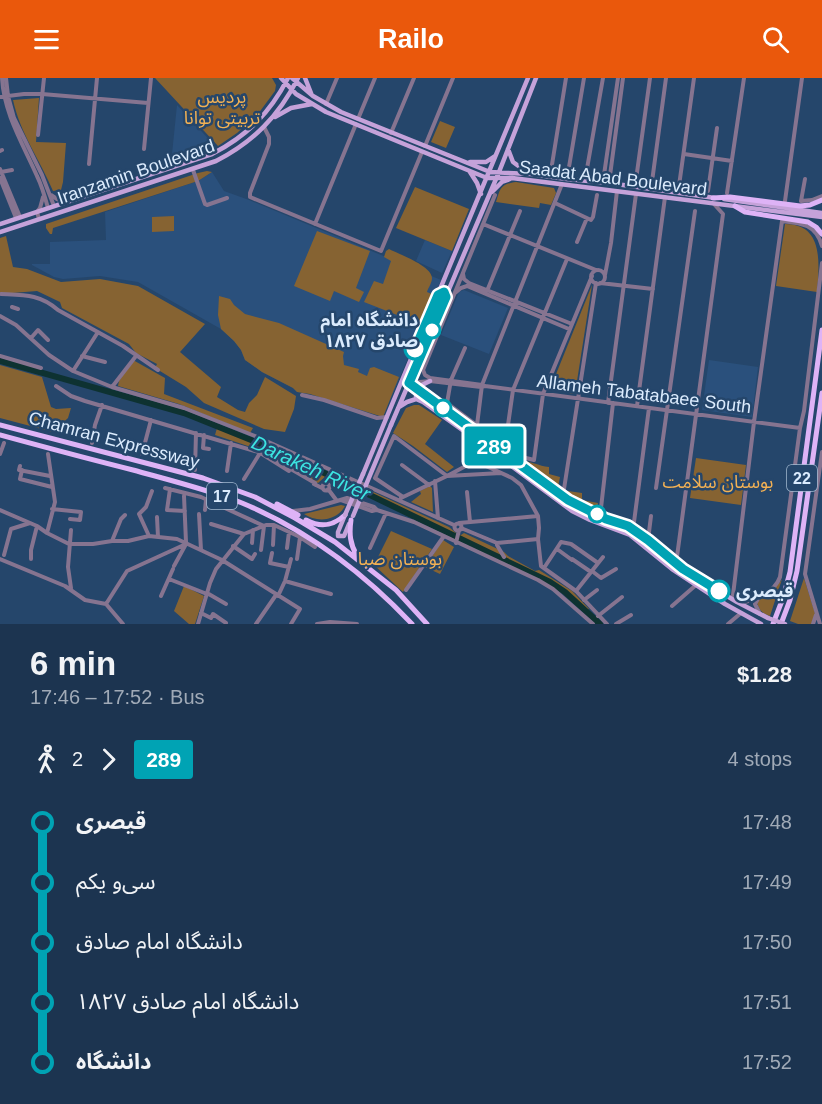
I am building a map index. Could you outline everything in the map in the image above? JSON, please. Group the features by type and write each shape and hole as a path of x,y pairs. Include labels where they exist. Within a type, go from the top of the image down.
{"highway":[{"path":"713,201 730,198 800,206 822,198"},
{"path":"735,206 745,212 808,222 822,234"},
{"name":"22","path":"773,624 790,572 822,330"},
{"name":"22","path":"783,624 797,571 822,393"},
{"name":"Chamran Expressway","path":"0,425 203,478 255,497 317,530 364,564 405,600 427,624"},
{"name":"Chamran Expressway","path":"0,435 182,483 260,511 298,531 330,552 367,580 412,624"},
{"path":"255,497 267,499 320,526 333,523 345,515"},
{"path":"352,518 350,540 352,549 364,564"}],"main road":[{"path":"281,78 292,80 313,96 357,122 424,149 465,162 488,175"},
{"path":"304,78 313,96"},
{"path":"528,78 338,531 340,537 345,535 460,263 492,196 496,178 536,78"},
{"path":"292,80 292,90 326,112 391,133 411,144"},
{"name":"Iranzamin Boulevard","path":"0,232 216,161 251,140 264,127 292,90 292,80"},
{"name":"Iranzamin Boulevard","path":"0,224 212,154 246,134 292,80"},
{"path":"270,120 291,108 312,104"},
{"path":"507,130 514,132"},
{"path":"424,149 468,171 488,175"},
{"path":"508,149 513,162 531,174"},
{"path":"465,162 486,162 498,154"},
{"path":"468,171 477,183 481,194"},
{"name":"Saadat Abad Boulevard","path":"488,175 499,172 603,182 678,193 735,206 814,214"},
{"name":"Saadat Abad Boulevard","path":"488,175 496,178 512,178 666,198 713,201"},
{"path":"492,196 502,182 512,178"},
{"path":"586,181 587,188"},
{"path":"713,201 822,215"},
{"path":"51,207 53,214"},
{"path":"469,221 475,214 480,224"},
{"path":"438,295 444,292 446,297"},
{"path":"416,399 416,392 430,381"},
{"path":"409,383 568,500 606,519 628,526 676,564 744,606 783,624"},
{"path":"399,407 416,399 432,408 572,511 630,535 672,569 761,624"}],"street":[{"path":"4,78 4,97 42,175 51,207"},
{"path":"38,135 44,78"},
{"path":"89,164 97,78"},
{"path":"144,149 151,78"},
{"path":"326,104 337,78"},
{"path":"315,224 375,78"},
{"path":"391,133 414,78"},
{"path":"264,127 269,137 269,144 250,197 381,251 453,78"},
{"path":"550,177 566,78"},
{"path":"567,179 584,78"},
{"path":"586,181 603,78"},
{"path":"609,183 618,100 618,78"},
{"path":"603,182 623,78"},
{"path":"635,187 650,78"},
{"path":"651,189 666,78"},
{"path":"678,193 694,78"},
{"path":"727,193 744,78"},
{"path":"785,201 802,78"},
{"path":"4,97 42,94 148,103"},
{"path":"708,191 717,128"},
{"path":"684,154 732,161"},
{"path":"12,170 1,171 18,218"},
{"path":"193,170 205,204 227,198"},
{"path":"0,178 10,192"},
{"path":"805,179 801,201 822,198"},
{"path":"477,425 483,386 562,184"},
{"path":"598,283 604,281 617,191"},
{"path":"46,193 57,200 66,202"},
{"path":"39,219 37,212 46,193"},
{"path":"601,508 623,286 636,194"},
{"path":"555,203 591,220 597,195"},
{"path":"637,406 666,198"},
{"path":"676,564 723,214 713,201"},
{"path":"486,292 520,211"},
{"path":"656,488 695,211"},
{"path":"577,242 587,218"},
{"path":"733,595 782,221 802,224 812,229 820,238 822,246"},
{"path":"426,361 463,273 480,224 601,270 605,275"},
{"path":"464,254 468,260"},
{"path":"505,446 513,390 567,259"},
{"path":"460,263 468,260"},
{"path":"761,615 755,604 757,599 774,587 780,577 822,263"},
{"path":"465,348 450,382 447,403 518,456 534,460 543,394 596,270"},
{"path":"463,273 466,281 486,292 571,327"},
{"path":"592,276 593,280 598,283 653,289"},
{"path":"564,489 598,283"},
{"path":"454,293 467,286 486,292"},
{"path":"1,294 22,295 44,300 123,346 158,370"},
{"path":"12,307 18,309"},
{"path":"0,316 16,325 49,356 73,371 112,387 184,408 255,436 331,475 456,524 458,533 553,589 593,624"},
{"path":"31,338 38,330 48,340"},
{"path":"73,371 98,332"},
{"path":"0,356 41,368"},
{"path":"82,356 105,362"},
{"path":"112,387 135,356"},
{"name":"Allameh Tabatabaee South","path":"421,356 426,361 423,370 426,376 450,382"},
{"name":"Allameh Tabatabaee South","path":"409,383 450,382 800,428"},
{"path":"56,386 71,396 261,453 291,472 316,484 326,486 339,501"},
{"path":"302,395 377,418 386,418"},
{"path":"92,443 95,424 102,405"},
{"path":"634,522 649,408"},
{"path":"142,454 152,420"},
{"path":"195,470 196,433"},
{"path":"204,435 203,448 209,449"},
{"path":"404,497 375,477 394,436 447,476 502,473"},
{"path":"0,453 4,443"},
{"path":"227,471 231,443"},
{"path":"479,459 482,444"},
{"path":"820,624 805,574 822,452"},
{"path":"244,479 261,453"},
{"path":"47,533 55,502 48,454"},
{"path":"398,500 479,459 486,457 504,460"},
{"path":"402,465 429,484"},
{"path":"465,466 486,466 516,480 521,485 538,516 541,566 576,591 607,624"},
{"path":"50,476 21,468 20,479 52,487"},
{"path":"326,486 331,475"},
{"path":"435,482 438,518"},
{"path":"193,508 167,510 167,488 201,497 264,526"},
{"path":"149,536 139,514 146,507 152,491"},
{"path":"467,492 470,522"},
{"path":"161,596 186,543 184,496"},
{"path":"290,510 310,509 347,498 414,522 444,536 458,533 497,543 538,539"},
{"path":"205,510 206,500"},
{"path":"52,509 81,512 80,520 70,519"},
{"path":"0,510 31,523 69,544 128,542 149,536 171,538 186,543 222,560 300,609 291,624"},
{"path":"370,548 386,513"},
{"path":"112,541 125,514"},
{"path":"199,514 201,550"},
{"path":"458,533 470,522 538,516"},
{"path":"648,540 651,516"},
{"path":"158,517 158,537"},
{"path":"31,523 10,529 2,557 71,589 78,596 90,602 106,604 123,624"},
{"path":"211,524 244,534"},
{"path":"273,544 274,525"},
{"path":"198,624 212,577 222,560 244,534 264,526 274,525 315,547"},
{"path":"31,559 37,526"},
{"path":"261,550 264,526"},
{"path":"71,530 68,567 71,589"},
{"path":"252,543 254,530"},
{"path":"287,548 289,532"},
{"path":"406,590 444,536"},
{"path":"256,624 285,581 300,537"},
{"path":"544,568 561,542 571,544 598,563"},
{"path":"106,604 128,571 186,543"},
{"path":"497,543 504,557"},
{"path":"233,546 252,559 255,554"},
{"path":"557,549 601,578 616,569"},
{"path":"272,553 270,563 289,567"},
{"path":"576,591 603,557"},
{"path":"169,579 207,593 226,604"},
{"path":"285,581 331,594"},
{"path":"672,606 696,585"},
{"path":"584,600 597,590"},
{"path":"737,602 751,601 762,595"},
{"path":"598,616 622,597"},
{"path":"201,613 212,618 213,614 226,623"},
{"path":"728,624 741,613"},
{"path":"813,624 816,614"},
{"path":"616,624 631,615"},
{"path":"317,622 357,624"}],"shaded area":[{"path":"177,105 216,147 171,164"},
{"path":"212,172 224,191 441,280 383,417 297,392 245,360 241,350 221,329 138,282 100,276 63,279 54,277 32,265 50,264 50,242 106,240 105,212 198,181"},
{"path":"425,240 452,251 442,273 416,261"},
{"path":"464,290 508,308 489,354 441,335 459,292"},
{"path":"709,360 758,367 752,417 702,410"}],"green space":[{"name":"پردیس تربیتی توانا","path":"155,78 272,78 276,85 275,91 258,114 218,146"},
{"path":"39,98 36,142 66,143 61,190 53,191 25,135 13,100"},
{"path":"440,121 455,127 446,148 431,142"},
{"path":"207,171 212,172 198,181 53,228 52,234 46,228 46,224"},
{"path":"516,182 554,188 556,193 551,205 540,203 539,208 496,202 502,188"},
{"path":"415,187 469,209 452,251 396,228"},
{"path":"174,216 174,231 152,232 152,217"},
{"path":"785,224 806,230 812,237 818,256 817,292 776,286"},
{"path":"317,231 370,251 356,288 364,292 359,302 334,291 330,301 294,286"},
{"path":"6,236 13,267 27,269 61,282 100,279 138,286 205,324 180,352 221,387 217,397 238,410 245,412 249,403 257,395 265,377 296,396 294,409 285,432 264,429 204,403 186,387 155,368 157,364 136,353 129,344 62,308 60,302 37,291 0,294 0,238"},
{"path":"389,249 421,265 431,274 432,280 427,292 434,295 420,324 364,302 374,281 383,284 391,261 384,257"},
{"path":"592,285 575,394 551,390 550,389"},
{"path":"219,296 230,299 245,314 279,323 344,352 344,365 359,369 358,372 367,376 370,368 374,367 399,377 383,417 297,392 245,360 241,350 221,329 218,315"},
{"path":"133,360 165,378 164,394 253,428 250,433 179,404 118,386"},
{"path":"0,365 42,377 51,407 71,408 68,418 53,432 0,418"},
{"path":"419,405 442,420 425,444 454,467 447,472 393,433 406,408"},
{"path":"217,428 326,476 318,483 260,450 215,435"},
{"name":"بوستان سلامت","path":"696,458 746,465 741,505 690,498"},
{"path":"520,460 549,467 549,474 560,477 558,487 566,493 568,491 582,493 582,500 598,503 597,508 566,496"},
{"path":"430,486 433,512 411,502 421,494 420,491"},
{"path":"369,490 449,527 456,533 461,535 464,533 504,552 535,571 539,570 572,591 589,609 587,610 558,585 368,493"},
{"path":"345,506 337,515 326,519 315,519 304,514"},
{"name":"بوستان صبا","path":"391,531 432,549 403,592 374,565"},
{"path":"443,540 454,547 440,574 425,567"},
{"path":"804,578 815,613 811,624 798,624 790,621"},
{"path":"782,579 770,616 765,614 757,603"},
{"path":"184,586 204,596 195,624 189,624 174,611"}],"waterway":[{"name":"Darakeh River","path":"0,361 184,413 251,440 550,582 565,592 600,624"}],"bus line":[{"name":"289","path":"415,349 438,295 444,292 446,297 409,383 568,500 606,519 628,526 683,569 719,591"}],"place":[{"name":"دانشگاه امام صادق ۱۸۲۷","path":"432,330"},
{"name":"قیصری","path":"719,591"}]}
